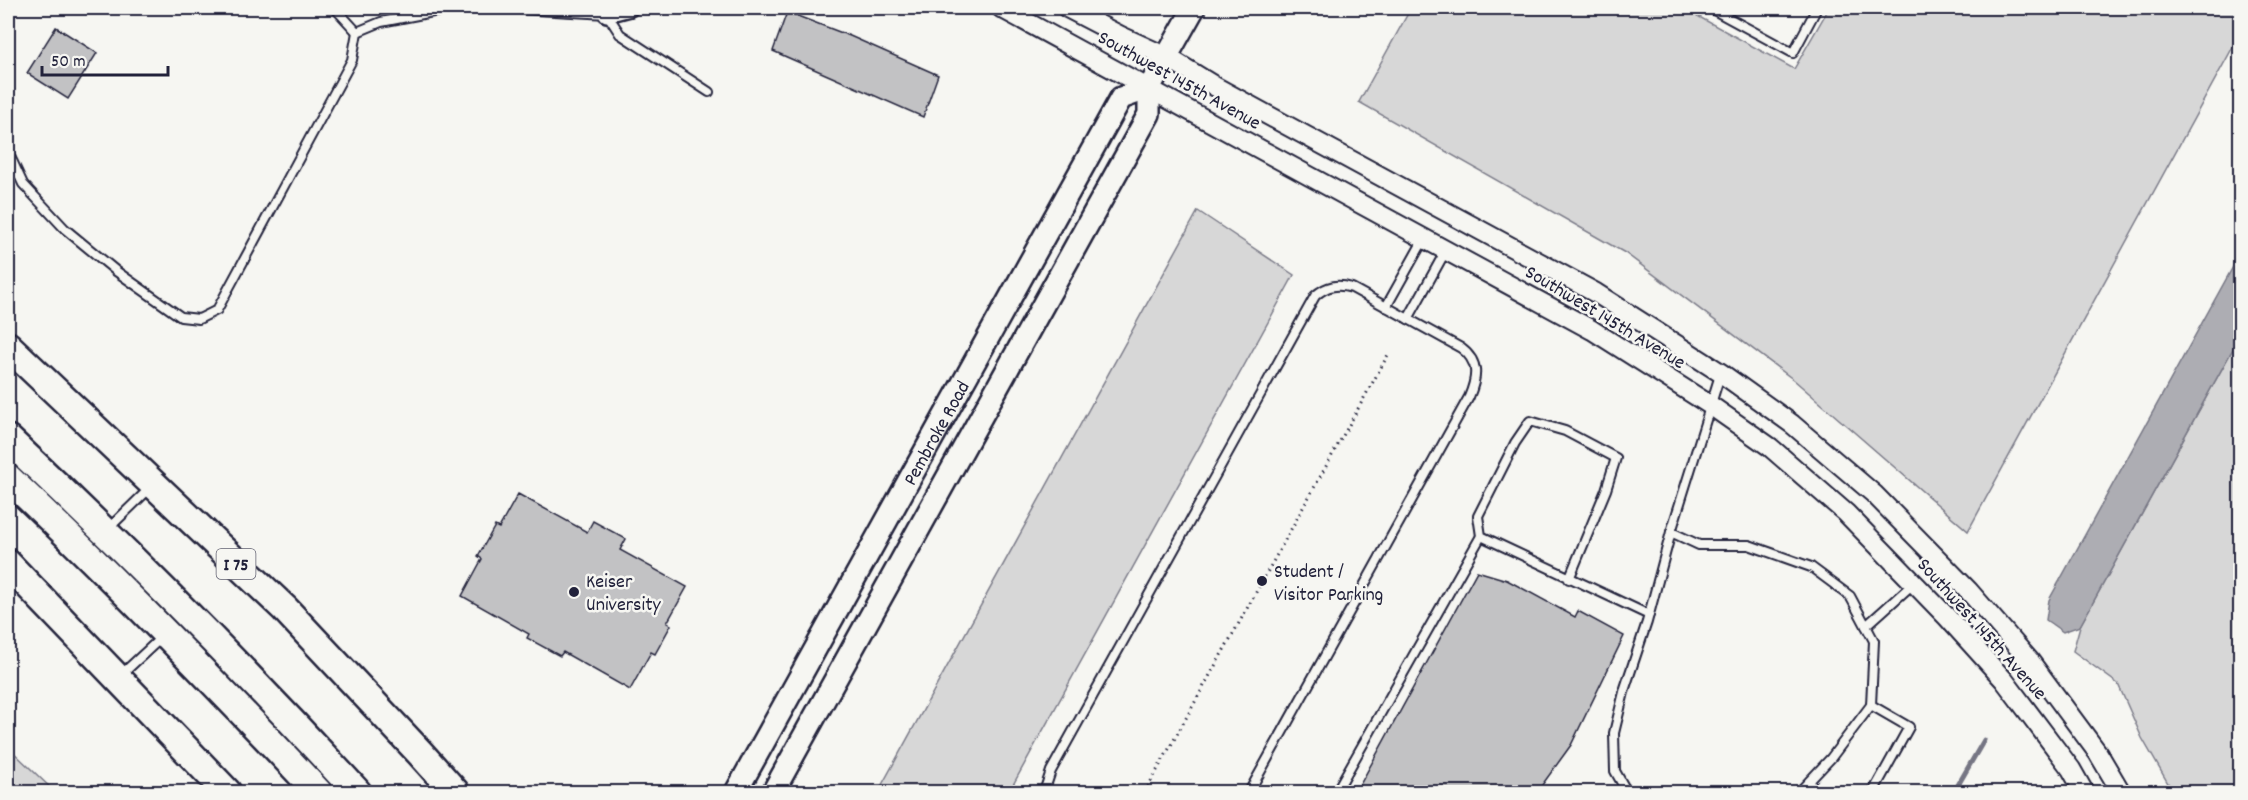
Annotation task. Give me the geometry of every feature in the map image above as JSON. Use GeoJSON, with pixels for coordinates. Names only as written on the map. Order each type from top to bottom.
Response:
{"type":"FeatureCollection","features":[{"type":"Feature","properties":{"kind":"highway","name":"I 75"},"geometry":{"type":"LineString","coordinates":[[8,346],[285,609],[455,792]]}},
{"type":"Feature","properties":{"kind":"highway"},"geometry":{"type":"LineString","coordinates":[[8,439],[106,531],[273,701],[357,792]]}},
{"type":"Feature","properties":{"kind":"highway"},"geometry":{"type":"LineString","coordinates":[[8,478],[85,551],[166,633],[318,792]]}},
{"type":"Feature","properties":{"kind":"highway"},"geometry":{"type":"LineString","coordinates":[[8,564],[59,620],[227,792]]}},
{"type":"Feature","properties":{"kind":"main road","name":"Pembroke Road"},"geometry":{"type":"LineString","coordinates":[[773,792],[1149,114],[1149,88],[1194,8]]}},
{"type":"Feature","properties":{"kind":"main road","name":"Pembroke Road"},"geometry":{"type":"LineString","coordinates":[[736,792],[1121,98],[1149,88]]}},
{"type":"Feature","properties":{"kind":"street"},"geometry":{"type":"LineString","coordinates":[[608,11],[630,8]]}},
{"type":"Feature","properties":{"kind":"street","name":"Southwest 145th Avenue"},"geometry":{"type":"LineString","coordinates":[[1001,8],[1592,330],[1710,405],[1770,447],[1846,513],[2004,680],[2071,769],[2084,792]]}},
{"type":"Feature","properties":{"kind":"street","name":"Southwest 145th Avenue"},"geometry":{"type":"LineString","coordinates":[[1067,8],[1167,57],[1216,87],[1596,293],[1721,373],[1792,424],[1874,494],[1968,590],[2030,661],[2098,753],[2121,792]]}},
{"type":"Feature","properties":{"kind":"lane"},"geometry":{"type":"LineString","coordinates":[[335,8],[357,32]]}},
{"type":"Feature","properties":{"kind":"lane"},"geometry":{"type":"LineString","coordinates":[[357,32],[381,21],[454,8]]}},
{"type":"Feature","properties":{"kind":"lane"},"geometry":{"type":"LineString","coordinates":[[500,8],[608,11],[620,34],[709,92]]}},
{"type":"Feature","properties":{"kind":"lane"},"geometry":{"type":"LineString","coordinates":[[1710,8],[1792,53],[1817,8]]}},
{"type":"Feature","properties":{"kind":"lane"},"geometry":{"type":"LineString","coordinates":[[8,152],[23,184],[65,229],[116,271],[181,317],[199,319],[217,310],[352,60],[357,32]]}},
{"type":"Feature","properties":{"kind":"lane"},"geometry":{"type":"LineString","coordinates":[[1386,307],[1425,238]]}},
{"type":"Feature","properties":{"kind":"lane"},"geometry":{"type":"LineString","coordinates":[[1408,319],[1446,250]]}},
{"type":"Feature","properties":{"kind":"lane"},"geometry":{"type":"LineString","coordinates":[[1044,792],[1051,771],[1316,296],[1327,288],[1342,285],[1352,288],[1467,353],[1476,367],[1474,384],[1249,792]]}},
{"type":"Feature","properties":{"kind":"lane"},"geometry":{"type":"LineString","coordinates":[[1627,792],[1615,771],[1614,733],[1671,532],[1721,373]]}},
{"type":"Feature","properties":{"kind":"lane"},"geometry":{"type":"LineString","coordinates":[[1336,792],[1481,536],[1478,516],[1515,443],[1530,421],[1565,431],[1616,458],[1606,490],[1569,579]]}},
{"type":"Feature","properties":{"kind":"lane"},"geometry":{"type":"LineString","coordinates":[[106,531],[154,484]]}},
{"type":"Feature","properties":{"kind":"lane"},"geometry":{"type":"LineString","coordinates":[[1671,532],[1699,545],[1749,545],[1811,567],[1850,596],[1874,641],[1871,705],[1831,758],[1798,792]]}},
{"type":"Feature","properties":{"kind":"lane"},"geometry":{"type":"LineString","coordinates":[[1481,536],[1649,615]]}},
{"type":"Feature","properties":{"kind":"lane"},"geometry":{"type":"LineString","coordinates":[[1866,626],[1914,583]]}},
{"type":"Feature","properties":{"kind":"lane"},"geometry":{"type":"LineString","coordinates":[[118,678],[166,633]]}},
{"type":"Feature","properties":{"kind":"lane"},"geometry":{"type":"LineString","coordinates":[[1871,705],[1909,727],[1873,792]]}},
{"type":"Feature","properties":{"kind":"lane"},"geometry":{"type":"LineString","coordinates":[[1810,781],[1814,792]]}},
{"type":"Feature","properties":{"kind":"path"},"geometry":{"type":"LineString","coordinates":[[1145,792],[1389,353]]}},
{"type":"Feature","properties":{"kind":"shaded area"},"geometry":{"type":"Polygon","coordinates":[[[1411,8],[1683,8],[1794,69],[1829,8],[2240,8],[2240,34],[1968,531],[1794,380],[1625,253],[1359,102],[1411,8]]]}},
{"type":"Feature","properties":{"kind":"shaded area"},"geometry":{"type":"Polygon","coordinates":[[[1198,211],[1294,275],[1009,792],[878,792],[1198,211]]]}},
{"type":"Feature","properties":{"kind":"shaded area"},"geometry":{"type":"Polygon","coordinates":[[[2240,254],[2240,336],[2080,626],[2063,632],[2046,620],[2049,600],[2240,254]]]}},
{"type":"Feature","properties":{"kind":"shaded area"},"geometry":{"type":"Polygon","coordinates":[[[2240,336],[2240,792],[2173,792],[2142,738],[2118,684],[2073,651],[2080,626],[2240,336]]]}},
{"type":"Feature","properties":{"kind":"shaded area"},"geometry":{"type":"Polygon","coordinates":[[[8,747],[55,792],[8,792],[8,747]]]}},
{"type":"Feature","properties":{"kind":"building"},"geometry":{"type":"Polygon","coordinates":[[[787,12],[850,36],[938,75],[923,117],[773,51],[787,12]]]}},
{"type":"Feature","properties":{"kind":"building"},"geometry":{"type":"Polygon","coordinates":[[[56,27],[97,53],[68,99],[27,73],[56,27]]]}},
{"type":"Feature","properties":{"kind":"building","name":"Keiser University"},"geometry":{"type":"Polygon","coordinates":[[[518,494],[587,532],[593,521],[626,539],[620,550],[687,587],[667,623],[671,625],[655,654],[651,652],[630,690],[563,652],[560,656],[527,638],[529,634],[462,596],[482,559],[478,556],[495,526],[499,528],[518,494]]]}},
{"type":"Feature","properties":{"kind":"building"},"geometry":{"type":"Polygon","coordinates":[[[1477,571],[1507,580],[1575,617],[1578,611],[1624,636],[1571,745],[1537,792],[1356,792],[1477,571]]]}},
{"type":"Feature","properties":{"kind":"waterway"},"geometry":{"type":"LineString","coordinates":[[1954,792],[1984,740]]}},
{"type":"Feature","properties":{"kind":"place","name":"Student / Visitor Parking"},"geometry":{"type":"Point","coordinates":[1262,581]}},
{"type":"Feature","properties":{"kind":"place","name":"Keiser University"},"geometry":{"type":"Point","coordinates":[574,592]}}]}
